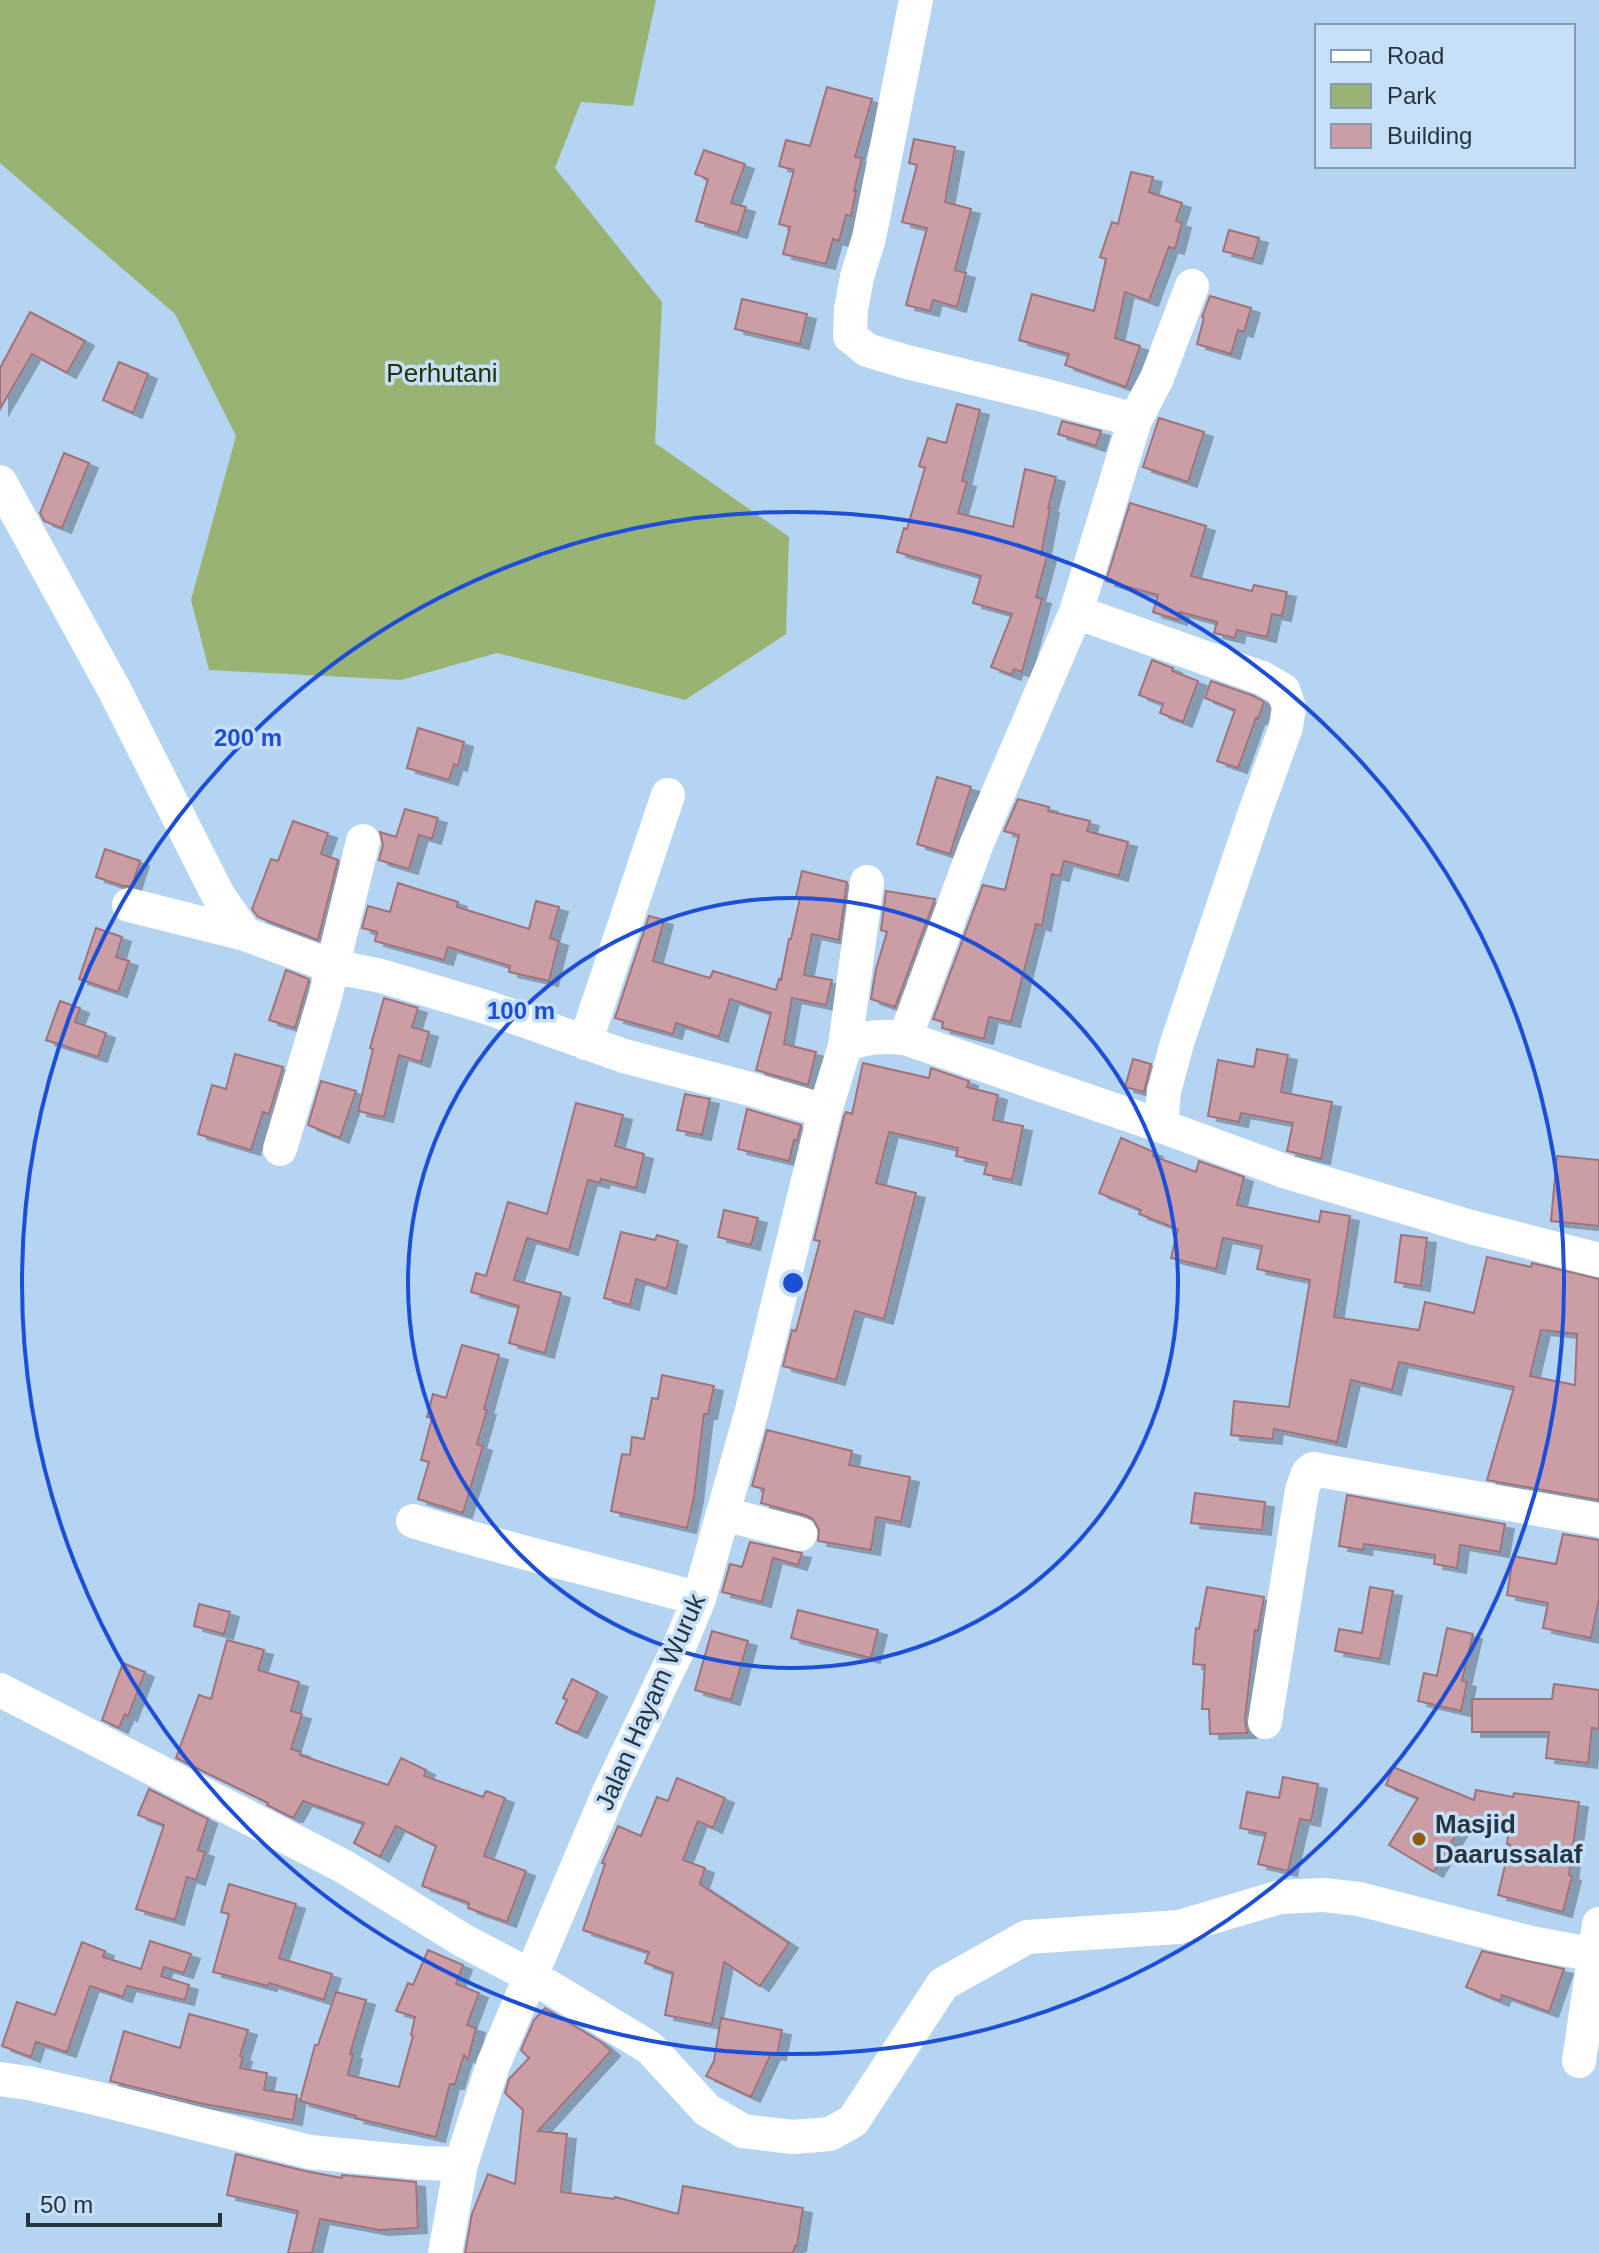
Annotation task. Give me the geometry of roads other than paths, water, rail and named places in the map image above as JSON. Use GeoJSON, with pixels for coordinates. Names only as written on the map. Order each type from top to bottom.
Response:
{"type":"FeatureCollection","features":[{"type":"Feature","properties":{"kind":"street"},"geometry":{"type":"LineString","coordinates":[[916,0],[869,238],[857,277],[850,336],[867,350],[907,362],[1135,420]]}},
{"type":"Feature","properties":{"kind":"street"},"geometry":{"type":"LineString","coordinates":[[905,1038],[977,843],[1076,612],[1135,420],[1157,378],[1192,286]]}},
{"type":"Feature","properties":{"kind":"street"},"geometry":{"type":"LineString","coordinates":[[0,482],[115,691],[218,895],[245,934]]}},
{"type":"Feature","properties":{"kind":"street"},"geometry":{"type":"LineString","coordinates":[[1076,612],[1262,678],[1283,690],[1289,707],[1286,727],[1177,1043],[1164,1091],[1161,1126]]}},
{"type":"Feature","properties":{"kind":"street"},"geometry":{"type":"LineString","coordinates":[[585,1043],[668,795]]}},
{"type":"Feature","properties":{"kind":"street"},"geometry":{"type":"LineString","coordinates":[[280,1149],[325,997],[363,841]]}},
{"type":"Feature","properties":{"kind":"street","name":"Jalan Hayam Wuruk"},"geometry":{"type":"LineString","coordinates":[[445,2253],[461,2164],[493,2065],[610,1790],[699,1599],[752,1410],[825,1111],[845,1046],[867,882]]}},
{"type":"Feature","properties":{"kind":"street"},"geometry":{"type":"LineString","coordinates":[[129,905],[245,934],[332,966],[381,976],[486,1007],[585,1043],[825,1111]]}},
{"type":"Feature","properties":{"kind":"street"},"geometry":{"type":"LineString","coordinates":[[845,1046],[854,1041],[882,1036],[905,1038],[1287,1172],[1471,1227],[1599,1260]]}},
{"type":"Feature","properties":{"kind":"street"},"geometry":{"type":"LineString","coordinates":[[1265,1722],[1302,1490],[1308,1473],[1313,1469],[1599,1520]]}},
{"type":"Feature","properties":{"kind":"street"},"geometry":{"type":"LineString","coordinates":[[724,1514],[800,1534]]}},
{"type":"Feature","properties":{"kind":"street"},"geometry":{"type":"LineString","coordinates":[[413,1521],[699,1599]]}},
{"type":"Feature","properties":{"kind":"street"},"geometry":{"type":"LineString","coordinates":[[0,1690],[343,1866],[464,1941],[531,1976],[650,2048],[707,2110],[743,2131],[793,2137],[830,2134],[853,2121],[943,1984],[1027,1937],[1179,1927],[1280,1897],[1324,1895],[1359,1899],[1531,1943],[1597,1939],[1579,2061]]}},
{"type":"Feature","properties":{"kind":"street"},"geometry":{"type":"LineString","coordinates":[[0,2079],[95,2098],[310,2152],[461,2164]]}},
{"type":"Feature","properties":{"kind":"place","name":"Masjid Daarussalaf"},"geometry":{"type":"Point","coordinates":[1419,1839]}},
{"type":"Feature","properties":{"kind":"park label","name":"Perhutani"},"geometry":{"type":"Point","coordinates":[442,373]}}]}
